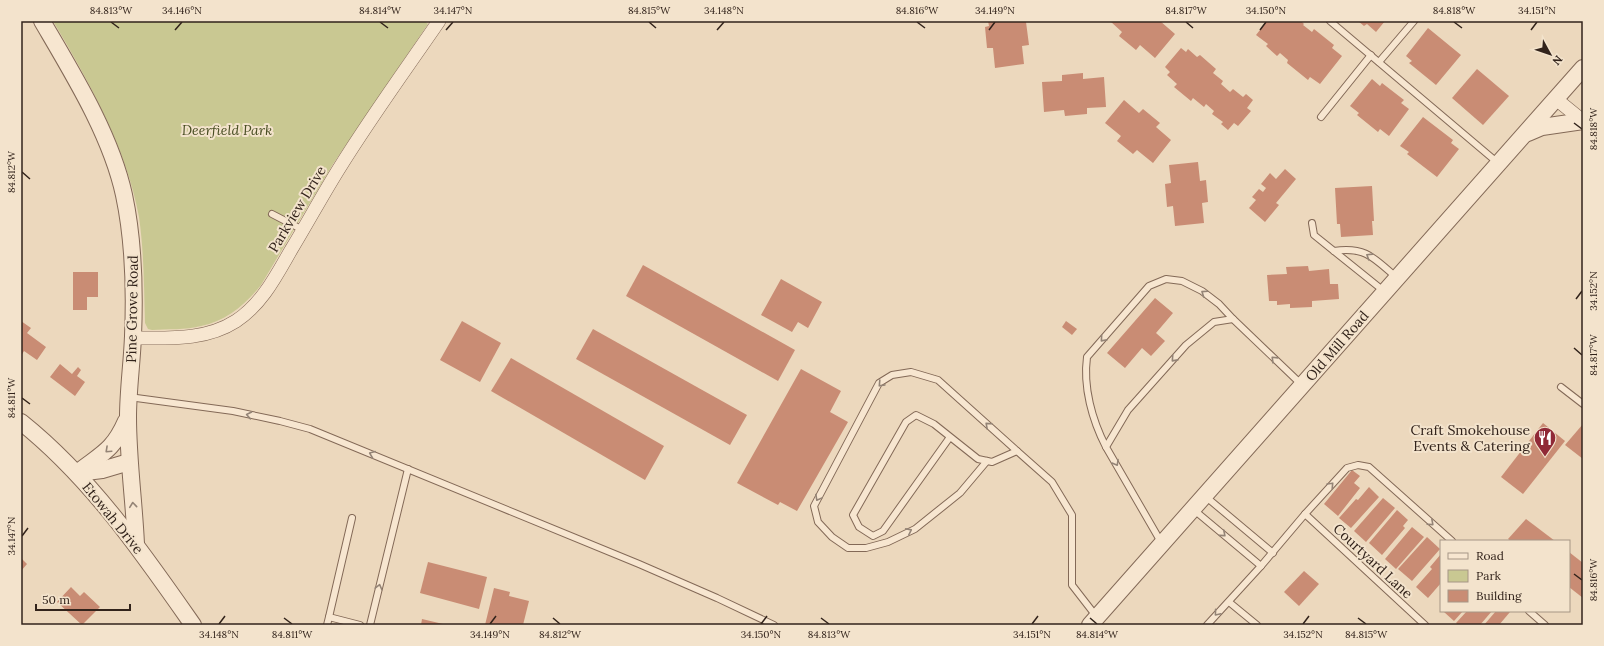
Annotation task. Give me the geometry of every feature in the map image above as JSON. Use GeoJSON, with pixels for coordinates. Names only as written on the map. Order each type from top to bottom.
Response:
{"type":"FeatureCollection","features":[{"type":"Feature","properties":{"kind":"street","name":"Pine Grove Road"},"geometry":{"type":"LineString","coordinates":[[42,21],[91,108],[111,154],[124,194],[134,265],[133,338],[128,397],[128,417],[129,462],[136,544]]}},
{"type":"Feature","properties":{"kind":"street","name":"Parkview Drive"},"geometry":{"type":"LineString","coordinates":[[133,338],[191,336],[213,332],[225,328],[247,312],[262,296],[341,166],[438,21]]}},
{"type":"Feature","properties":{"kind":"street","name":"Old Mill Road"},"geometry":{"type":"LineString","coordinates":[[1094,621],[1583,68]]}},
{"type":"Feature","properties":{"kind":"street"},"geometry":{"type":"LineString","coordinates":[[1556,99],[1583,121]]}},
{"type":"Feature","properties":{"kind":"street"},"geometry":{"type":"LineString","coordinates":[[1525,135],[1542,126],[1583,121]]}},
{"type":"Feature","properties":{"kind":"street"},"geometry":{"type":"LineString","coordinates":[[77,473],[107,452],[121,432],[128,417]]}},
{"type":"Feature","properties":{"kind":"street","name":"Etowah Drive"},"geometry":{"type":"LineString","coordinates":[[21,422],[46,443],[77,473],[136,544],[193,625]]}},
{"type":"Feature","properties":{"kind":"street"},"geometry":{"type":"LineString","coordinates":[[77,473],[102,470],[129,462]]}},
{"type":"Feature","properties":{"kind":"lane"},"geometry":{"type":"LineString","coordinates":[[1330,21],[1499,164]]}},
{"type":"Feature","properties":{"kind":"lane"},"geometry":{"type":"LineString","coordinates":[[1379,62],[1414,21]]}},
{"type":"Feature","properties":{"kind":"lane"},"geometry":{"type":"LineString","coordinates":[[1321,116],[1371,55]]}},
{"type":"Feature","properties":{"kind":"lane"},"geometry":{"type":"LineString","coordinates":[[272,214],[303,230]]}},
{"type":"Feature","properties":{"kind":"lane"},"geometry":{"type":"LineString","coordinates":[[1312,222],[1314,235],[1384,292]]}},
{"type":"Feature","properties":{"kind":"lane"},"geometry":{"type":"LineString","coordinates":[[1334,251],[1347,250],[1363,252],[1371,256],[1397,278]]}},
{"type":"Feature","properties":{"kind":"lane"},"geometry":{"type":"LineString","coordinates":[[1162,544],[1100,435],[1088,395],[1085,373],[1087,357],[1149,286],[1166,278],[1182,281],[1202,291],[1219,304],[1302,386]]}},
{"type":"Feature","properties":{"kind":"lane"},"geometry":{"type":"LineString","coordinates":[[1106,447],[1128,410],[1186,345],[1214,322],[1233,319]]}},
{"type":"Feature","properties":{"kind":"lane"},"geometry":{"type":"LineString","coordinates":[[987,461],[960,493],[915,529],[888,542],[866,548],[848,548],[832,537],[818,522],[814,506],[879,383],[892,375],[911,372],[938,380],[1052,482],[1072,515],[1072,585],[1094,621]]}},
{"type":"Feature","properties":{"kind":"lane"},"geometry":{"type":"LineString","coordinates":[[1561,387],[1583,404]]}},
{"type":"Feature","properties":{"kind":"lane"},"geometry":{"type":"LineString","coordinates":[[128,397],[233,411],[287,423],[324,434],[639,564],[774,625]]}},
{"type":"Feature","properties":{"kind":"lane"},"geometry":{"type":"LineString","coordinates":[[950,437],[883,531],[873,536],[859,527],[853,515],[906,422],[916,415],[934,424],[978,459],[992,462],[1017,451]]}},
{"type":"Feature","properties":{"kind":"lane"},"geometry":{"type":"LineString","coordinates":[[1207,625],[1273,553],[1305,514],[1347,468],[1358,465],[1369,467],[1451,540]]}},
{"type":"Feature","properties":{"kind":"lane"},"geometry":{"type":"LineString","coordinates":[[370,625],[408,469]]}},
{"type":"Feature","properties":{"kind":"lane"},"geometry":{"type":"LineString","coordinates":[[1204,496],[1273,553]]}},
{"type":"Feature","properties":{"kind":"lane"},"geometry":{"type":"LineString","coordinates":[[1193,509],[1261,566]]}},
{"type":"Feature","properties":{"kind":"lane","name":"Courtyard Lane"},"geometry":{"type":"LineString","coordinates":[[1305,514],[1425,625]]}},
{"type":"Feature","properties":{"kind":"lane"},"geometry":{"type":"LineString","coordinates":[[326,625],[352,518]]}},
{"type":"Feature","properties":{"kind":"lane"},"geometry":{"type":"LineString","coordinates":[[1229,602],[1257,625]]}},
{"type":"Feature","properties":{"kind":"lane"},"geometry":{"type":"LineString","coordinates":[[1530,612],[1545,625]]}},
{"type":"Feature","properties":{"kind":"lane"},"geometry":{"type":"LineString","coordinates":[[329,617],[360,625]]}},
{"type":"Feature","properties":{"kind":"green space","name":"Deerfield Park"},"geometry":{"type":"Polygon","coordinates":[[[53,21],[424,21],[428,24],[333,164],[261,285],[255,292],[242,305],[227,316],[210,324],[189,328],[152,330],[148,329],[145,323],[144,270],[141,230],[133,191],[125,166],[105,116],[80,67],[53,21]]]}},
{"type":"Feature","properties":{"kind":"building"},"geometry":{"type":"Polygon","coordinates":[[[988,21],[1026,22],[1029,45],[1022,46],[1024,64],[995,68],[993,48],[987,48],[985,27],[989,26],[988,21]]]}},
{"type":"Feature","properties":{"kind":"building"},"geometry":{"type":"Polygon","coordinates":[[[1110,21],[1160,21],[1175,34],[1155,58],[1140,45],[1136,50],[1119,36],[1122,32],[1110,21]]]}},
{"type":"Feature","properties":{"kind":"building"},"geometry":{"type":"Polygon","coordinates":[[[1267,21],[1301,21],[1304,24],[1303,25],[1312,32],[1314,29],[1334,45],[1332,48],[1342,56],[1320,84],[1310,77],[1308,80],[1287,63],[1288,60],[1280,53],[1277,56],[1266,46],[1268,44],[1256,35],[1267,21]]]}},
{"type":"Feature","properties":{"kind":"building"},"geometry":{"type":"Polygon","coordinates":[[[1358,21],[1385,21],[1376,32],[1367,24],[1364,26],[1358,21]]]}},
{"type":"Feature","properties":{"kind":"building"},"geometry":{"type":"Polygon","coordinates":[[[1428,28],[1461,55],[1436,85],[1409,63],[1412,61],[1406,56],[1428,28]]]}},
{"type":"Feature","properties":{"kind":"building"},"geometry":{"type":"Polygon","coordinates":[[[1181,48],[1186,52],[1188,49],[1197,57],[1200,55],[1216,69],[1213,73],[1223,81],[1221,84],[1230,92],[1233,89],[1243,97],[1246,94],[1253,100],[1247,108],[1251,111],[1238,126],[1234,123],[1228,130],[1221,124],[1223,122],[1212,114],[1214,111],[1206,104],[1204,107],[1193,98],[1191,101],[1174,87],[1177,84],[1167,75],[1170,72],[1165,67],[1181,48]]]}},
{"type":"Feature","properties":{"kind":"building"},"geometry":{"type":"Polygon","coordinates":[[[1477,69],[1509,96],[1483,125],[1452,98],[1477,69]]]}},
{"type":"Feature","properties":{"kind":"building"},"geometry":{"type":"Polygon","coordinates":[[[1083,73],[1083,79],[1104,77],[1106,107],[1087,108],[1087,114],[1065,116],[1064,110],[1044,112],[1042,82],[1062,81],[1062,75],[1083,73]]]}},
{"type":"Feature","properties":{"kind":"building"},"geometry":{"type":"Polygon","coordinates":[[[1372,79],[1380,86],[1382,83],[1404,100],[1401,103],[1409,109],[1389,136],[1380,129],[1378,132],[1357,115],[1359,113],[1350,106],[1372,79]]]}},
{"type":"Feature","properties":{"kind":"building"},"geometry":{"type":"Polygon","coordinates":[[[1124,100],[1139,113],[1143,109],[1160,123],[1156,127],[1171,140],[1153,163],[1137,150],[1133,154],[1117,141],[1121,136],[1105,123],[1124,100]]]}},
{"type":"Feature","properties":{"kind":"building"},"geometry":{"type":"Polygon","coordinates":[[[1423,117],[1453,140],[1451,143],[1459,149],[1437,177],[1407,154],[1409,152],[1400,146],[1423,117]]]}},
{"type":"Feature","properties":{"kind":"building"},"geometry":{"type":"Polygon","coordinates":[[[1198,162],[1200,181],[1206,180],[1208,202],[1202,203],[1204,223],[1175,226],[1173,206],[1167,207],[1165,184],[1171,183],[1169,165],[1198,162]]]}},
{"type":"Feature","properties":{"kind":"building"},"geometry":{"type":"Polygon","coordinates":[[[1285,169],[1296,179],[1276,203],[1279,205],[1265,222],[1249,208],[1256,200],[1252,197],[1259,189],[1263,192],[1266,188],[1261,184],[1270,173],[1276,179],[1285,169]]]}},
{"type":"Feature","properties":{"kind":"building"},"geometry":{"type":"Polygon","coordinates":[[[1372,186],[1374,221],[1372,221],[1373,235],[1341,237],[1340,224],[1337,224],[1335,188],[1372,186]]]}},
{"type":"Feature","properties":{"kind":"building"},"geometry":{"type":"Polygon","coordinates":[[[643,265],[795,350],[778,381],[626,296],[643,265]]]}},
{"type":"Feature","properties":{"kind":"building"},"geometry":{"type":"Polygon","coordinates":[[[1308,266],[1309,271],[1329,269],[1330,284],[1338,284],[1339,299],[1312,301],[1312,307],[1290,308],[1290,304],[1277,305],[1277,301],[1269,301],[1267,275],[1287,274],[1286,267],[1308,266]]]}},
{"type":"Feature","properties":{"kind":"building"},"geometry":{"type":"Polygon","coordinates":[[[73,272],[98,272],[98,297],[87,297],[87,310],[73,310],[73,272]]]}},
{"type":"Feature","properties":{"kind":"building"},"geometry":{"type":"Polygon","coordinates":[[[781,279],[822,302],[808,328],[798,322],[792,332],[761,315],[781,279]]]}},
{"type":"Feature","properties":{"kind":"building"},"geometry":{"type":"Polygon","coordinates":[[[1155,298],[1173,313],[1156,333],[1165,341],[1151,356],[1142,348],[1125,368],[1107,353],[1155,298]]]}},
{"type":"Feature","properties":{"kind":"building"},"geometry":{"type":"Polygon","coordinates":[[[21,321],[31,328],[27,333],[46,347],[37,360],[24,351],[21,356],[21,321]]]}},
{"type":"Feature","properties":{"kind":"building"},"geometry":{"type":"Polygon","coordinates":[[[462,321],[501,343],[480,382],[440,360],[462,321]]]}},
{"type":"Feature","properties":{"kind":"building"},"geometry":{"type":"Polygon","coordinates":[[[1066,321],[1077,329],[1072,335],[1062,327],[1066,321]]]}},
{"type":"Feature","properties":{"kind":"building"},"geometry":{"type":"Polygon","coordinates":[[[593,329],[747,415],[730,445],[576,359],[593,329]]]}},
{"type":"Feature","properties":{"kind":"building"},"geometry":{"type":"Polygon","coordinates":[[[511,358],[664,446],[645,480],[491,391],[511,358]]]}},
{"type":"Feature","properties":{"kind":"building"},"geometry":{"type":"Polygon","coordinates":[[[60,364],[72,374],[78,367],[81,370],[77,376],[85,382],[75,396],[50,377],[60,364]]]}},
{"type":"Feature","properties":{"kind":"building"},"geometry":{"type":"Polygon","coordinates":[[[801,369],[841,391],[830,412],[848,422],[797,511],[780,502],[778,505],[737,483],[801,369]]]}},
{"type":"Feature","properties":{"kind":"building"},"geometry":{"type":"Polygon","coordinates":[[[1543,423],[1565,441],[1523,494],[1501,477],[1543,423]]]}},
{"type":"Feature","properties":{"kind":"building"},"geometry":{"type":"Polygon","coordinates":[[[1583,424],[1583,459],[1565,445],[1583,424]]]}},
{"type":"Feature","properties":{"kind":"building"},"geometry":{"type":"Polygon","coordinates":[[[1352,470],[1360,476],[1354,483],[1360,488],[1338,516],[1324,504],[1352,470]]]}},
{"type":"Feature","properties":{"kind":"building"},"geometry":{"type":"Polygon","coordinates":[[[1369,487],[1379,497],[1351,528],[1339,518],[1369,487]]]}},
{"type":"Feature","properties":{"kind":"building"},"geometry":{"type":"Polygon","coordinates":[[[1383,498],[1395,508],[1366,542],[1354,531],[1383,498]]]}},
{"type":"Feature","properties":{"kind":"building"},"geometry":{"type":"Polygon","coordinates":[[[1397,510],[1408,520],[1403,526],[1405,528],[1382,555],[1369,543],[1397,510]]]}},
{"type":"Feature","properties":{"kind":"building"},"geometry":{"type":"Polygon","coordinates":[[[1526,519],[1554,540],[1510,540],[1508,539],[1526,519]]]}},
{"type":"Feature","properties":{"kind":"building"},"geometry":{"type":"Polygon","coordinates":[[[1412,527],[1424,537],[1396,569],[1385,559],[1412,527]]]}},
{"type":"Feature","properties":{"kind":"building"},"geometry":{"type":"Polygon","coordinates":[[[1427,537],[1440,549],[1412,581],[1398,569],[1427,537]]]}},
{"type":"Feature","properties":{"kind":"building"},"geometry":{"type":"Polygon","coordinates":[[[1570,553],[1583,563],[1583,598],[1570,588],[1570,553]]]}},
{"type":"Feature","properties":{"kind":"building"},"geometry":{"type":"Polygon","coordinates":[[[1440,555],[1440,584],[1428,598],[1416,587],[1432,569],[1430,567],[1440,555]]]}},
{"type":"Feature","properties":{"kind":"building"},"geometry":{"type":"Polygon","coordinates":[[[21,558],[27,564],[21,571],[21,558]]]}},
{"type":"Feature","properties":{"kind":"building"},"geometry":{"type":"Polygon","coordinates":[[[428,562],[487,577],[479,609],[420,593],[428,562]]]}},
{"type":"Feature","properties":{"kind":"building"},"geometry":{"type":"Polygon","coordinates":[[[1304,571],[1319,584],[1299,606],[1284,592],[1304,571]]]}},
{"type":"Feature","properties":{"kind":"building"},"geometry":{"type":"Polygon","coordinates":[[[71,587],[80,596],[84,592],[100,607],[82,625],[57,602],[71,587]]]}},
{"type":"Feature","properties":{"kind":"building"},"geometry":{"type":"Polygon","coordinates":[[[494,588],[510,592],[509,596],[529,601],[523,625],[485,625],[494,588]]]}},
{"type":"Feature","properties":{"kind":"building"},"geometry":{"type":"Polygon","coordinates":[[[1444,612],[1462,612],[1454,621],[1444,612]]]}},
{"type":"Feature","properties":{"kind":"building"},"geometry":{"type":"Polygon","coordinates":[[[1466,612],[1491,612],[1480,625],[1458,625],[1456,623],[1466,612]]]}},
{"type":"Feature","properties":{"kind":"building"},"geometry":{"type":"Polygon","coordinates":[[[1495,612],[1510,612],[1499,625],[1484,625],[1495,612]]]}},
{"type":"Feature","properties":{"kind":"building"},"geometry":{"type":"Polygon","coordinates":[[[422,619],[443,624],[443,625],[421,625],[422,619]]]}},
{"type":"Feature","properties":{"kind":"place","name":"Craft Smokehouse Events & Catering"},"geometry":{"type":"Point","coordinates":[1545,458]}}]}
